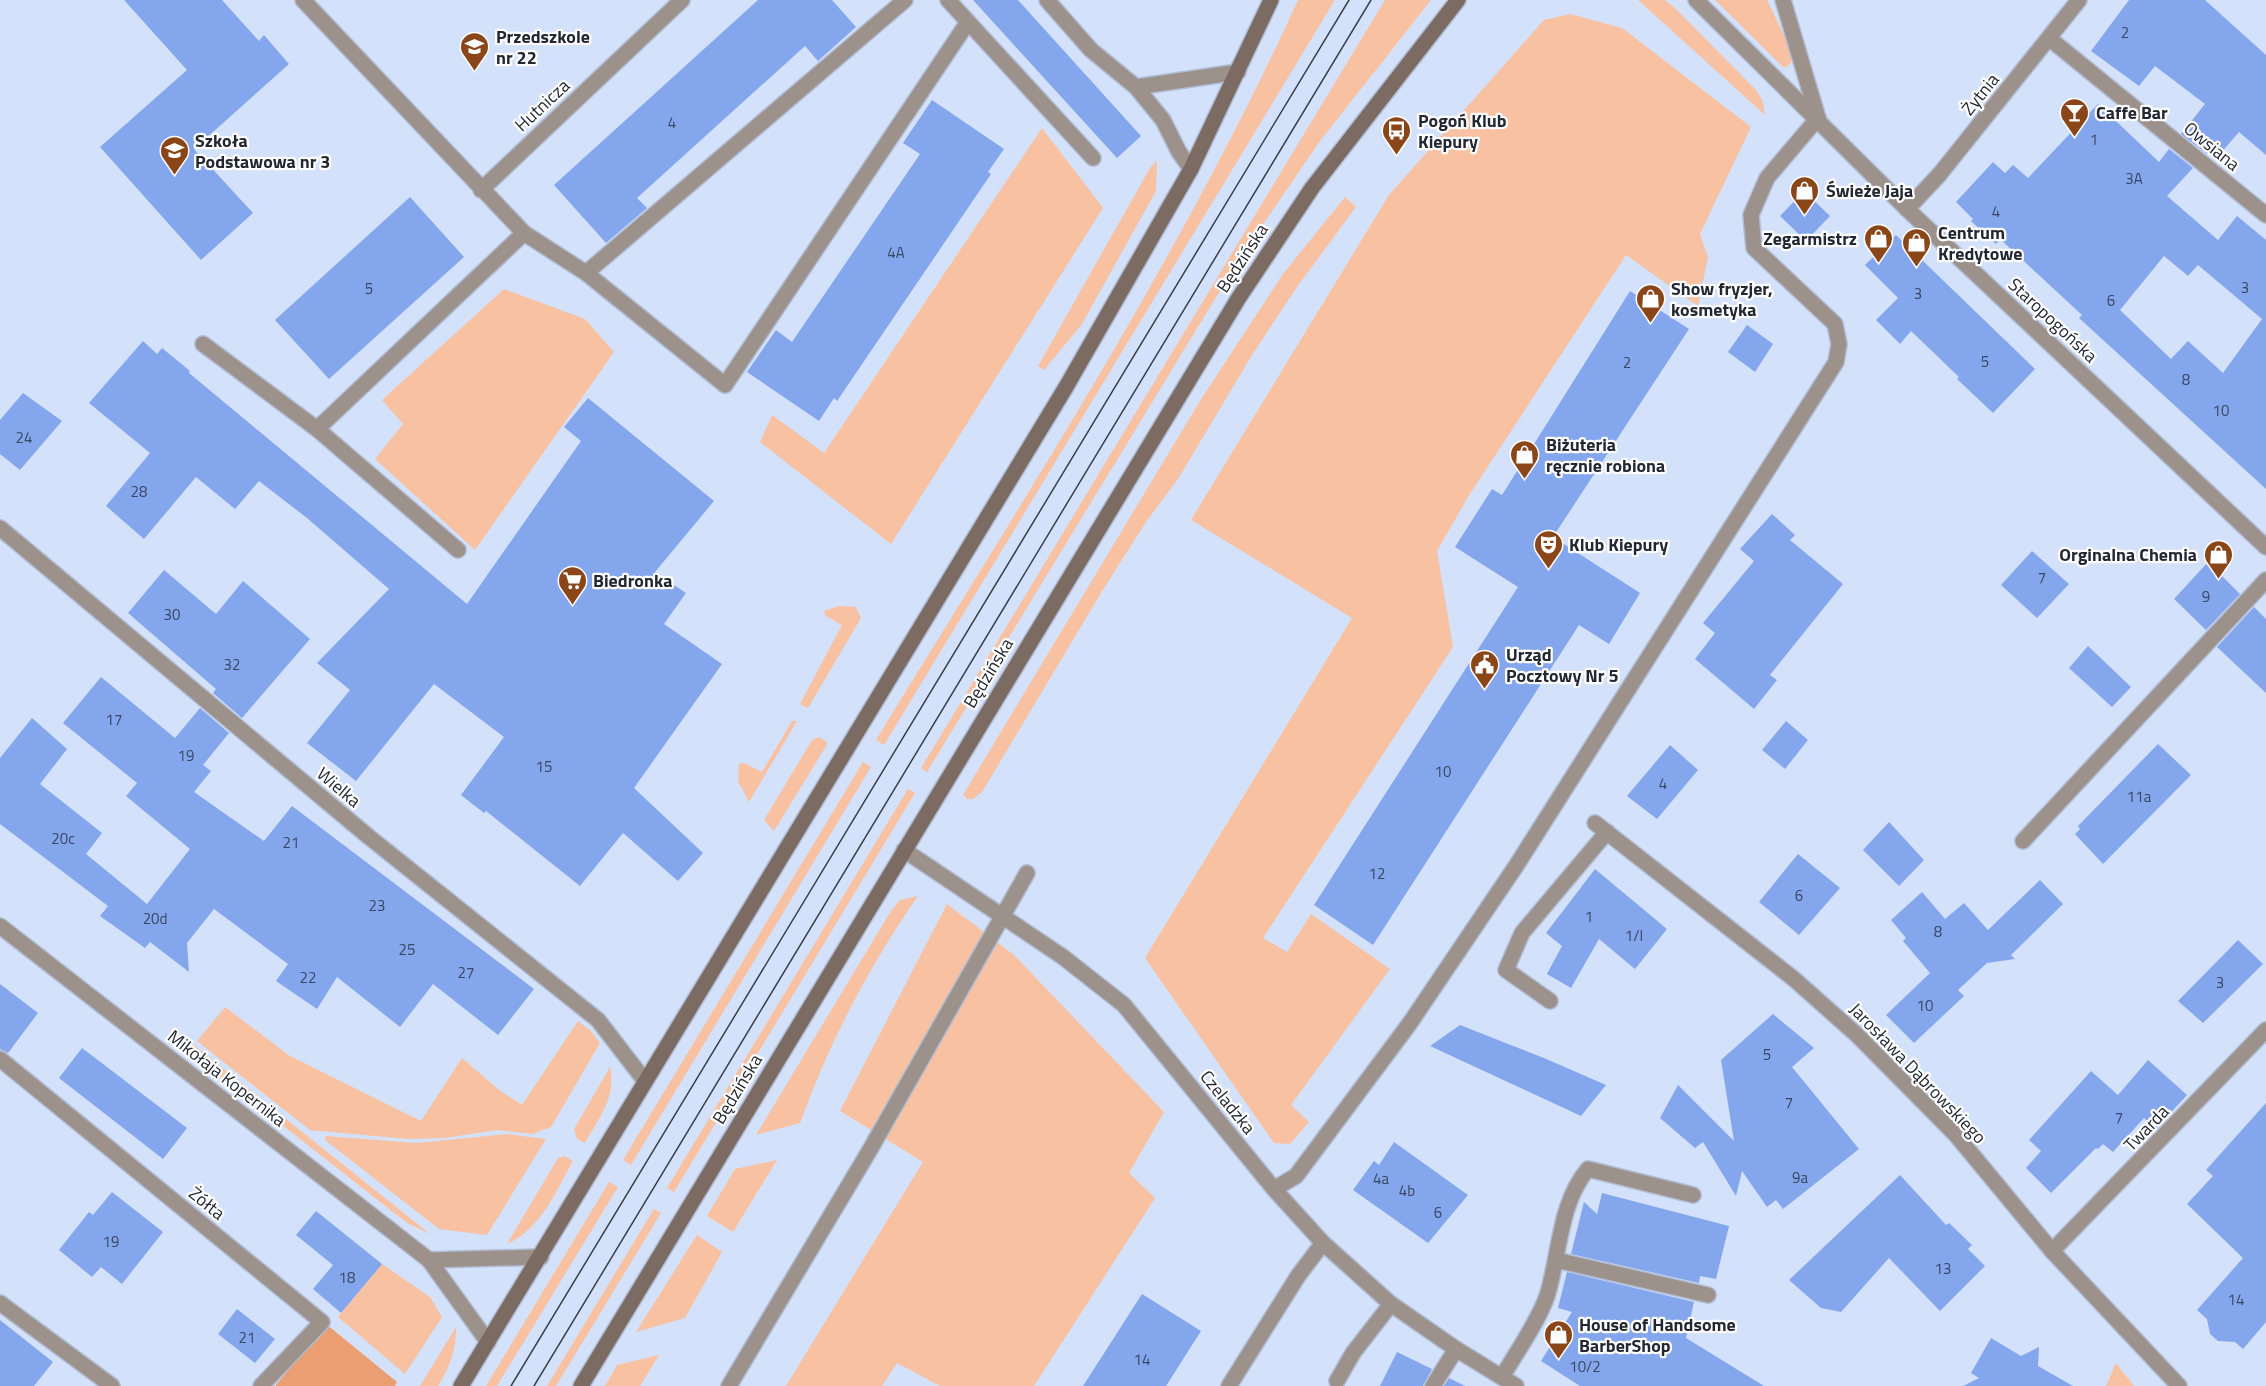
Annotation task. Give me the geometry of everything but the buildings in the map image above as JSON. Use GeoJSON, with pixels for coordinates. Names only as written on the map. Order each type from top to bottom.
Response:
{"type":"FeatureCollection","features":[{"type":"Feature","properties":{"kind":"street"},"geometry":{"type":"LineString","coordinates":[[303,0],[524,233],[586,273],[725,385],[968,22]]}},
{"type":"Feature","properties":{"kind":"street","name":"Hutnicza"},"geometry":{"type":"LineString","coordinates":[[481,190],[682,0]]}},
{"type":"Feature","properties":{"kind":"street"},"geometry":{"type":"LineString","coordinates":[[586,273],[905,0]]}},
{"type":"Feature","properties":{"kind":"street"},"geometry":{"type":"LineString","coordinates":[[948,0],[1093,158]]}},
{"type":"Feature","properties":{"kind":"street"},"geometry":{"type":"LineString","coordinates":[[1047,0],[1091,50],[1136,87],[1163,120],[1179,152],[1191,169]]}},
{"type":"Feature","properties":{"kind":"street"},"geometry":{"type":"LineString","coordinates":[[461,1386],[1060,398],[1191,169],[1271,0]]}},
{"type":"Feature","properties":{"kind":"street","name":"Będzińska"},"geometry":{"type":"LineString","coordinates":[[580,1386],[1244,290],[1312,188],[1458,0]]}},
{"type":"Feature","properties":{"kind":"street","name":"Staropogońska"},"geometry":{"type":"LineString","coordinates":[[1696,0],[1818,118],[1906,209],[2266,547]]}},
{"type":"Feature","properties":{"kind":"street","name":"Staropogońska"},"geometry":{"type":"LineString","coordinates":[[1783,0],[1818,118]]}},
{"type":"Feature","properties":{"kind":"street","name":"Żytnia"},"geometry":{"type":"LineString","coordinates":[[1906,209],[1939,175],[2079,0]]}},
{"type":"Feature","properties":{"kind":"street","name":"Owsiana"},"geometry":{"type":"LineString","coordinates":[[2050,39],[2266,215]]}},
{"type":"Feature","properties":{"kind":"street"},"geometry":{"type":"LineString","coordinates":[[1136,87],[1238,72]]}},
{"type":"Feature","properties":{"kind":"street"},"geometry":{"type":"LineString","coordinates":[[1274,1189],[1296,1176],[1410,1023],[1516,866],[1836,362],[1839,344],[1835,324],[1754,248],[1751,215],[1767,177],[1818,118]]}},
{"type":"Feature","properties":{"kind":"street"},"geometry":{"type":"LineString","coordinates":[[317,429],[524,233]]}},
{"type":"Feature","properties":{"kind":"street"},"geometry":{"type":"LineString","coordinates":[[203,344],[317,429],[458,550]]}},
{"type":"Feature","properties":{"kind":"street","name":"Wielka"},"geometry":{"type":"LineString","coordinates":[[0,528],[369,837],[598,1020],[645,1082]]}},
{"type":"Feature","properties":{"kind":"street"},"geometry":{"type":"LineString","coordinates":[[2023,840],[2266,580]]}},
{"type":"Feature","properties":{"kind":"street","name":"Jarosława Dąbrowskiego"},"geometry":{"type":"LineString","coordinates":[[1550,1001],[1506,970],[1522,933],[1601,827],[1794,979],[1857,1035],[1956,1135],[2052,1251],[2179,1386]]}},
{"type":"Feature","properties":{"kind":"street","name":"Czeladzka"},"geometry":{"type":"LineString","coordinates":[[904,850],[1063,957],[1124,1005],[1274,1189],[1323,1243],[1391,1304],[1456,1349],[1516,1386]]}},
{"type":"Feature","properties":{"kind":"street"},"geometry":{"type":"LineString","coordinates":[[729,1386],[871,1148],[968,973],[1004,917],[1027,873]]}},
{"type":"Feature","properties":{"kind":"street","name":"Mikołaja Kopernika"},"geometry":{"type":"LineString","coordinates":[[0,926],[429,1260],[488,1342]]}},
{"type":"Feature","properties":{"kind":"street","name":"Twarda"},"geometry":{"type":"LineString","coordinates":[[2052,1251],[2266,1030]]}},
{"type":"Feature","properties":{"kind":"street","name":"Żółta"},"geometry":{"type":"LineString","coordinates":[[0,1059],[322,1322],[261,1386]]}},
{"type":"Feature","properties":{"kind":"street"},"geometry":{"type":"LineString","coordinates":[[1502,1377],[1546,1299],[1567,1208],[1578,1181],[1588,1170],[1693,1195]]}},
{"type":"Feature","properties":{"kind":"street"},"geometry":{"type":"LineString","coordinates":[[1229,1386],[1298,1276],[1323,1243]]}},
{"type":"Feature","properties":{"kind":"street"},"geometry":{"type":"LineString","coordinates":[[429,1260],[541,1257]]}},
{"type":"Feature","properties":{"kind":"street"},"geometry":{"type":"LineString","coordinates":[[1556,1260],[1708,1296]]}},
{"type":"Feature","properties":{"kind":"street"},"geometry":{"type":"LineString","coordinates":[[0,1303],[112,1386]]}},
{"type":"Feature","properties":{"kind":"street"},"geometry":{"type":"LineString","coordinates":[[1337,1381],[1353,1353],[1391,1304]]}},
{"type":"Feature","properties":{"kind":"street"},"geometry":{"type":"LineString","coordinates":[[1433,1386],[1456,1349]]}},
{"type":"Feature","properties":{"kind":"shaded area"},"geometry":{"type":"Polygon","coordinates":[[[1298,0],[1335,0],[884,745],[876,740],[1043,468],[1152,284],[1252,96],[1298,0]]]}},
{"type":"Feature","properties":{"kind":"shaded area"},"geometry":{"type":"Polygon","coordinates":[[[1385,0],[1431,0],[1320,141],[1240,258],[927,772],[921,768],[1385,0]]]}},
{"type":"Feature","properties":{"kind":"shaded area"},"geometry":{"type":"Polygon","coordinates":[[[1638,0],[1665,0],[1675,8],[1754,88],[1762,99],[1765,115],[1638,0]]]}},
{"type":"Feature","properties":{"kind":"shaded area"},"geometry":{"type":"Polygon","coordinates":[[[1715,0],[1767,0],[1795,58],[1787,67],[1783,67],[1715,0]]]}},
{"type":"Feature","properties":{"kind":"shaded area"},"geometry":{"type":"Polygon","coordinates":[[[1570,14],[1622,28],[1751,127],[1700,234],[1708,257],[1698,306],[1626,255],[1468,497],[1437,551],[1453,647],[1263,938],[1287,952],[1311,914],[1390,969],[1291,1105],[1309,1122],[1290,1144],[1274,1143],[1145,958],[1352,618],[1191,520],[1389,195],[1544,20],[1570,14]]]}},
{"type":"Feature","properties":{"kind":"shaded area"},"geometry":{"type":"Polygon","coordinates":[[[1042,128],[1103,208],[891,544],[760,442],[772,415],[824,453],[1042,128]]]}},
{"type":"Feature","properties":{"kind":"shaded area"},"geometry":{"type":"Polygon","coordinates":[[[1157,161],[1156,191],[1082,324],[1044,370],[1038,366],[1150,168],[1157,161]]]}},
{"type":"Feature","properties":{"kind":"shaded area"},"geometry":{"type":"Polygon","coordinates":[[[1345,197],[1356,207],[1297,287],[1252,355],[1178,479],[1146,522],[1104,588],[982,792],[973,799],[967,799],[963,795],[1200,401],[1283,274],[1345,197]]]}},
{"type":"Feature","properties":{"kind":"shaded area"},"geometry":{"type":"Polygon","coordinates":[[[504,289],[585,319],[614,352],[475,550],[375,459],[403,424],[382,400],[504,289]]]}},
{"type":"Feature","properties":{"kind":"shaded area"},"geometry":{"type":"Polygon","coordinates":[[[839,606],[856,607],[861,618],[808,708],[800,704],[842,625],[826,616],[824,611],[839,606]]]}},
{"type":"Feature","properties":{"kind":"shaded area"},"geometry":{"type":"Polygon","coordinates":[[[792,721],[797,721],[749,802],[738,781],[739,764],[744,763],[762,772],[792,721]]]}},
{"type":"Feature","properties":{"kind":"shaded area"},"geometry":{"type":"Polygon","coordinates":[[[819,737],[828,743],[774,831],[764,820],[812,740],[819,737]]]}},
{"type":"Feature","properties":{"kind":"shaded area"},"geometry":{"type":"Polygon","coordinates":[[[863,762],[871,767],[631,1165],[623,1160],[863,762]]]}},
{"type":"Feature","properties":{"kind":"shaded area"},"geometry":{"type":"Polygon","coordinates":[[[908,789],[915,793],[674,1192],[667,1188],[908,789]]]}},
{"type":"Feature","properties":{"kind":"shaded area"},"geometry":{"type":"Polygon","coordinates":[[[918,896],[867,977],[837,1034],[800,1123],[756,1135],[891,911],[900,900],[918,896]]]}},
{"type":"Feature","properties":{"kind":"shaded area"},"geometry":{"type":"Polygon","coordinates":[[[947,904],[1014,955],[1164,1112],[1129,1173],[1155,1198],[1034,1386],[940,1386],[897,1363],[882,1386],[786,1386],[923,1162],[840,1111],[947,904]]]}},
{"type":"Feature","properties":{"kind":"shaded area"},"geometry":{"type":"Polygon","coordinates":[[[225,1007],[290,1056],[421,1121],[462,1058],[499,1090],[522,1105],[578,1021],[591,1031],[600,1043],[551,1127],[532,1134],[498,1130],[445,1138],[407,1139],[310,1130],[197,1041],[225,1007]]]}},
{"type":"Feature","properties":{"kind":"shaded area"},"geometry":{"type":"Polygon","coordinates":[[[190,1042],[430,1234],[407,1223],[185,1049],[190,1042]]]}},
{"type":"Feature","properties":{"kind":"shaded area"},"geometry":{"type":"Polygon","coordinates":[[[610,1067],[612,1078],[609,1097],[585,1143],[577,1139],[574,1129],[610,1067]]]}},
{"type":"Feature","properties":{"kind":"shaded area"},"geometry":{"type":"Polygon","coordinates":[[[507,1134],[546,1139],[487,1235],[439,1229],[325,1140],[326,1136],[417,1143],[507,1134]]]}},
{"type":"Feature","properties":{"kind":"shaded area"},"geometry":{"type":"Polygon","coordinates":[[[564,1156],[573,1161],[554,1196],[529,1229],[507,1244],[558,1158],[564,1156]]]}},
{"type":"Feature","properties":{"kind":"shaded area"},"geometry":{"type":"Polygon","coordinates":[[[777,1160],[733,1232],[707,1216],[735,1169],[777,1160]]]}},
{"type":"Feature","properties":{"kind":"shaded area"},"geometry":{"type":"Polygon","coordinates":[[[609,1182],[618,1187],[497,1386],[486,1386],[609,1182]]]}},
{"type":"Feature","properties":{"kind":"shaded area"},"geometry":{"type":"Polygon","coordinates":[[[654,1209],[661,1213],[556,1386],[547,1386],[654,1209]]]}},
{"type":"Feature","properties":{"kind":"shaded area"},"geometry":{"type":"Polygon","coordinates":[[[697,1235],[722,1252],[685,1318],[636,1332],[697,1235]]]}},
{"type":"Feature","properties":{"kind":"shaded area"},"geometry":{"type":"Polygon","coordinates":[[[382,1264],[430,1297],[442,1317],[405,1374],[338,1317],[382,1264]]]}},
{"type":"Feature","properties":{"kind":"shaded area"},"geometry":{"type":"Polygon","coordinates":[[[326,1324],[397,1382],[395,1386],[275,1386],[326,1324]]]}},
{"type":"Feature","properties":{"kind":"shaded area"},"geometry":{"type":"Polygon","coordinates":[[[456,1327],[452,1358],[438,1386],[420,1386],[456,1327]]]}},
{"type":"Feature","properties":{"kind":"shaded area"},"geometry":{"type":"Polygon","coordinates":[[[659,1355],[640,1386],[605,1386],[617,1365],[659,1355]]]}},
{"type":"Feature","properties":{"kind":"shaded area"},"geometry":{"type":"Polygon","coordinates":[[[2116,1363],[2134,1386],[2106,1386],[2116,1363]]]}},
{"type":"Feature","properties":{"kind":"tram line"},"geometry":{"type":"LineString","coordinates":[[511,1386],[1349,0]]}},
{"type":"Feature","properties":{"kind":"tram line"},"geometry":{"type":"LineString","coordinates":[[534,1386],[1371,0]]}},
{"type":"Feature","properties":{"kind":"place","name":"Przedszkole nr 22"},"geometry":{"type":"Point","coordinates":[475,72]}},
{"type":"Feature","properties":{"kind":"place","name":"Caffe Bar"},"geometry":{"type":"Point","coordinates":[2075,138]}},
{"type":"Feature","properties":{"kind":"place","name":"Pogoń Klub Kiepury"},"geometry":{"type":"Point","coordinates":[1397,156]}},
{"type":"Feature","properties":{"kind":"place","name":"Szkoła Podstawowa nr 3"},"geometry":{"type":"Point","coordinates":[174,176]}},
{"type":"Feature","properties":{"kind":"place","name":"Świeże Jaja"},"geometry":{"type":"Point","coordinates":[1805,216]}},
{"type":"Feature","properties":{"kind":"place","name":"Zegarmistrz"},"geometry":{"type":"Point","coordinates":[1878,264]}},
{"type":"Feature","properties":{"kind":"place","name":"Centrum Kredytowe"},"geometry":{"type":"Point","coordinates":[1917,268]}},
{"type":"Feature","properties":{"kind":"place","name":"Show fryzjer, kosmetyka"},"geometry":{"type":"Point","coordinates":[1650,324]}},
{"type":"Feature","properties":{"kind":"place","name":"Biżuteria ręcznie robiona"},"geometry":{"type":"Point","coordinates":[1525,480]}},
{"type":"Feature","properties":{"kind":"place","name":"Klub Kiepury"},"geometry":{"type":"Point","coordinates":[1548,570]}},
{"type":"Feature","properties":{"kind":"place","name":"Orginalna Chemia"},"geometry":{"type":"Point","coordinates":[2218,580]}},
{"type":"Feature","properties":{"kind":"place","name":"Biedronka"},"geometry":{"type":"Point","coordinates":[572,606]}},
{"type":"Feature","properties":{"kind":"place","name":"Urząd Pocztowy Nr 5"},"geometry":{"type":"Point","coordinates":[1485,690]}},
{"type":"Feature","properties":{"kind":"place","name":"House of Handsome BarberShop"},"geometry":{"type":"Point","coordinates":[1558,1360]}}]}
